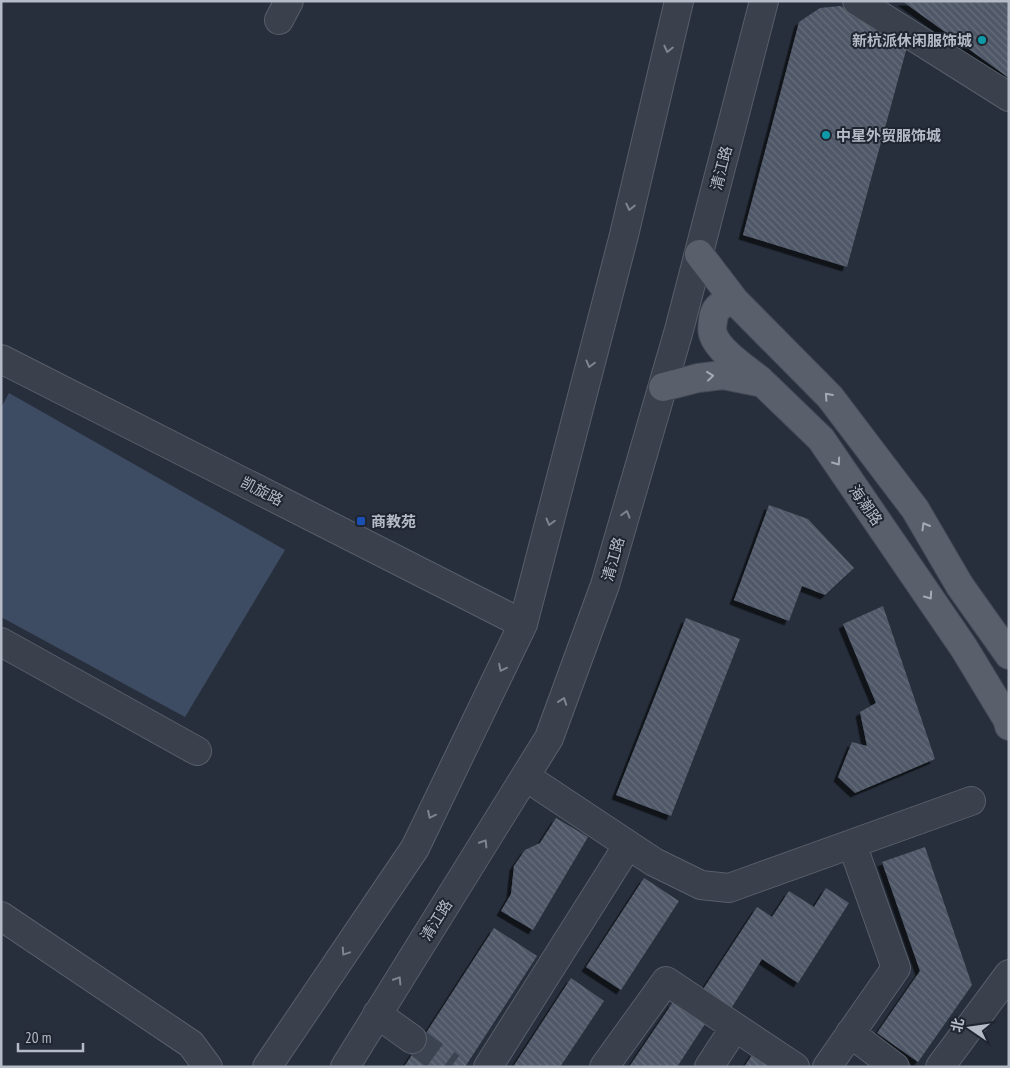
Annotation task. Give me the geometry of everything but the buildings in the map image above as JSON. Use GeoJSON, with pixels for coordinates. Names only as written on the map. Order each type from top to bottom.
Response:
{"type":"FeatureCollection","features":[{"type":"Feature","properties":{"kind":"main road"},"geometry":{"type":"LineString","coordinates":[[699,254],[735,301],[824,390],[836,405],[915,508],[960,586],[1009,655]]}},
{"type":"Feature","properties":{"kind":"main road","name":"海潮路"},"geometry":{"type":"LineString","coordinates":[[735,301],[726,302],[716,310],[712,324],[712,334],[722,350],[764,383],[821,439],[964,648],[1007,719],[1009,726]]}},
{"type":"Feature","properties":{"kind":"main road"},"geometry":{"type":"LineString","coordinates":[[663,387],[698,378],[724,375],[764,383]]}},
{"type":"Feature","properties":{"kind":"street"},"geometry":{"type":"LineString","coordinates":[[267,1067],[415,848],[523,624],[621,244],[679,1]]}},
{"type":"Feature","properties":{"kind":"street","name":"清江路"},"geometry":{"type":"LineString","coordinates":[[345,1067],[550,738],[605,584],[680,330],[764,1]]}},
{"type":"Feature","properties":{"kind":"street"},"geometry":{"type":"LineString","coordinates":[[856,1],[1009,96]]}},
{"type":"Feature","properties":{"kind":"street","name":"凯旋路"},"geometry":{"type":"LineString","coordinates":[[1,359],[523,624]]}},
{"type":"Feature","properties":{"kind":"street"},"geometry":{"type":"LineString","coordinates":[[1,642],[197,751]]}},
{"type":"Feature","properties":{"kind":"street"},"geometry":{"type":"LineString","coordinates":[[526,776],[654,862],[701,885],[729,888],[971,801]]}},
{"type":"Feature","properties":{"kind":"street"},"geometry":{"type":"LineString","coordinates":[[827,1067],[896,968],[852,844]]}},
{"type":"Feature","properties":{"kind":"street"},"geometry":{"type":"LineString","coordinates":[[488,1067],[628,845]]}},
{"type":"Feature","properties":{"kind":"street"},"geometry":{"type":"LineString","coordinates":[[1,916],[191,1044],[208,1067]]}},
{"type":"Feature","properties":{"kind":"street"},"geometry":{"type":"LineString","coordinates":[[940,1067],[1009,974]]}},
{"type":"Feature","properties":{"kind":"street"},"geometry":{"type":"LineString","coordinates":[[604,1067],[666,981],[795,1067]]}},
{"type":"Feature","properties":{"kind":"street"},"geometry":{"type":"LineString","coordinates":[[377,1014],[412,1039]]}},
{"type":"Feature","properties":{"kind":"street"},"geometry":{"type":"LineString","coordinates":[[709,1067],[736,1027]]}},
{"type":"Feature","properties":{"kind":"street"},"geometry":{"type":"LineString","coordinates":[[850,1033],[895,1067]]}},
{"type":"Feature","properties":{"kind":"water"},"geometry":{"type":"Polygon","coordinates":[[[9,393],[285,550],[185,717],[1,617],[1,408],[9,393]]]}},
{"type":"Feature","properties":{"kind":"tunnel"},"geometry":{"type":"LineString","coordinates":[[412,1039],[451,1067]]}},
{"type":"Feature","properties":{"kind":"place","name":"新杭派休闲服饰城"},"geometry":{"type":"Point","coordinates":[982,40]}},
{"type":"Feature","properties":{"kind":"place","name":"中星外贸服饰城"},"geometry":{"type":"Point","coordinates":[826,135]}},
{"type":"Feature","properties":{"kind":"place","name":"商教苑"},"geometry":{"type":"Point","coordinates":[361,521]}}]}
